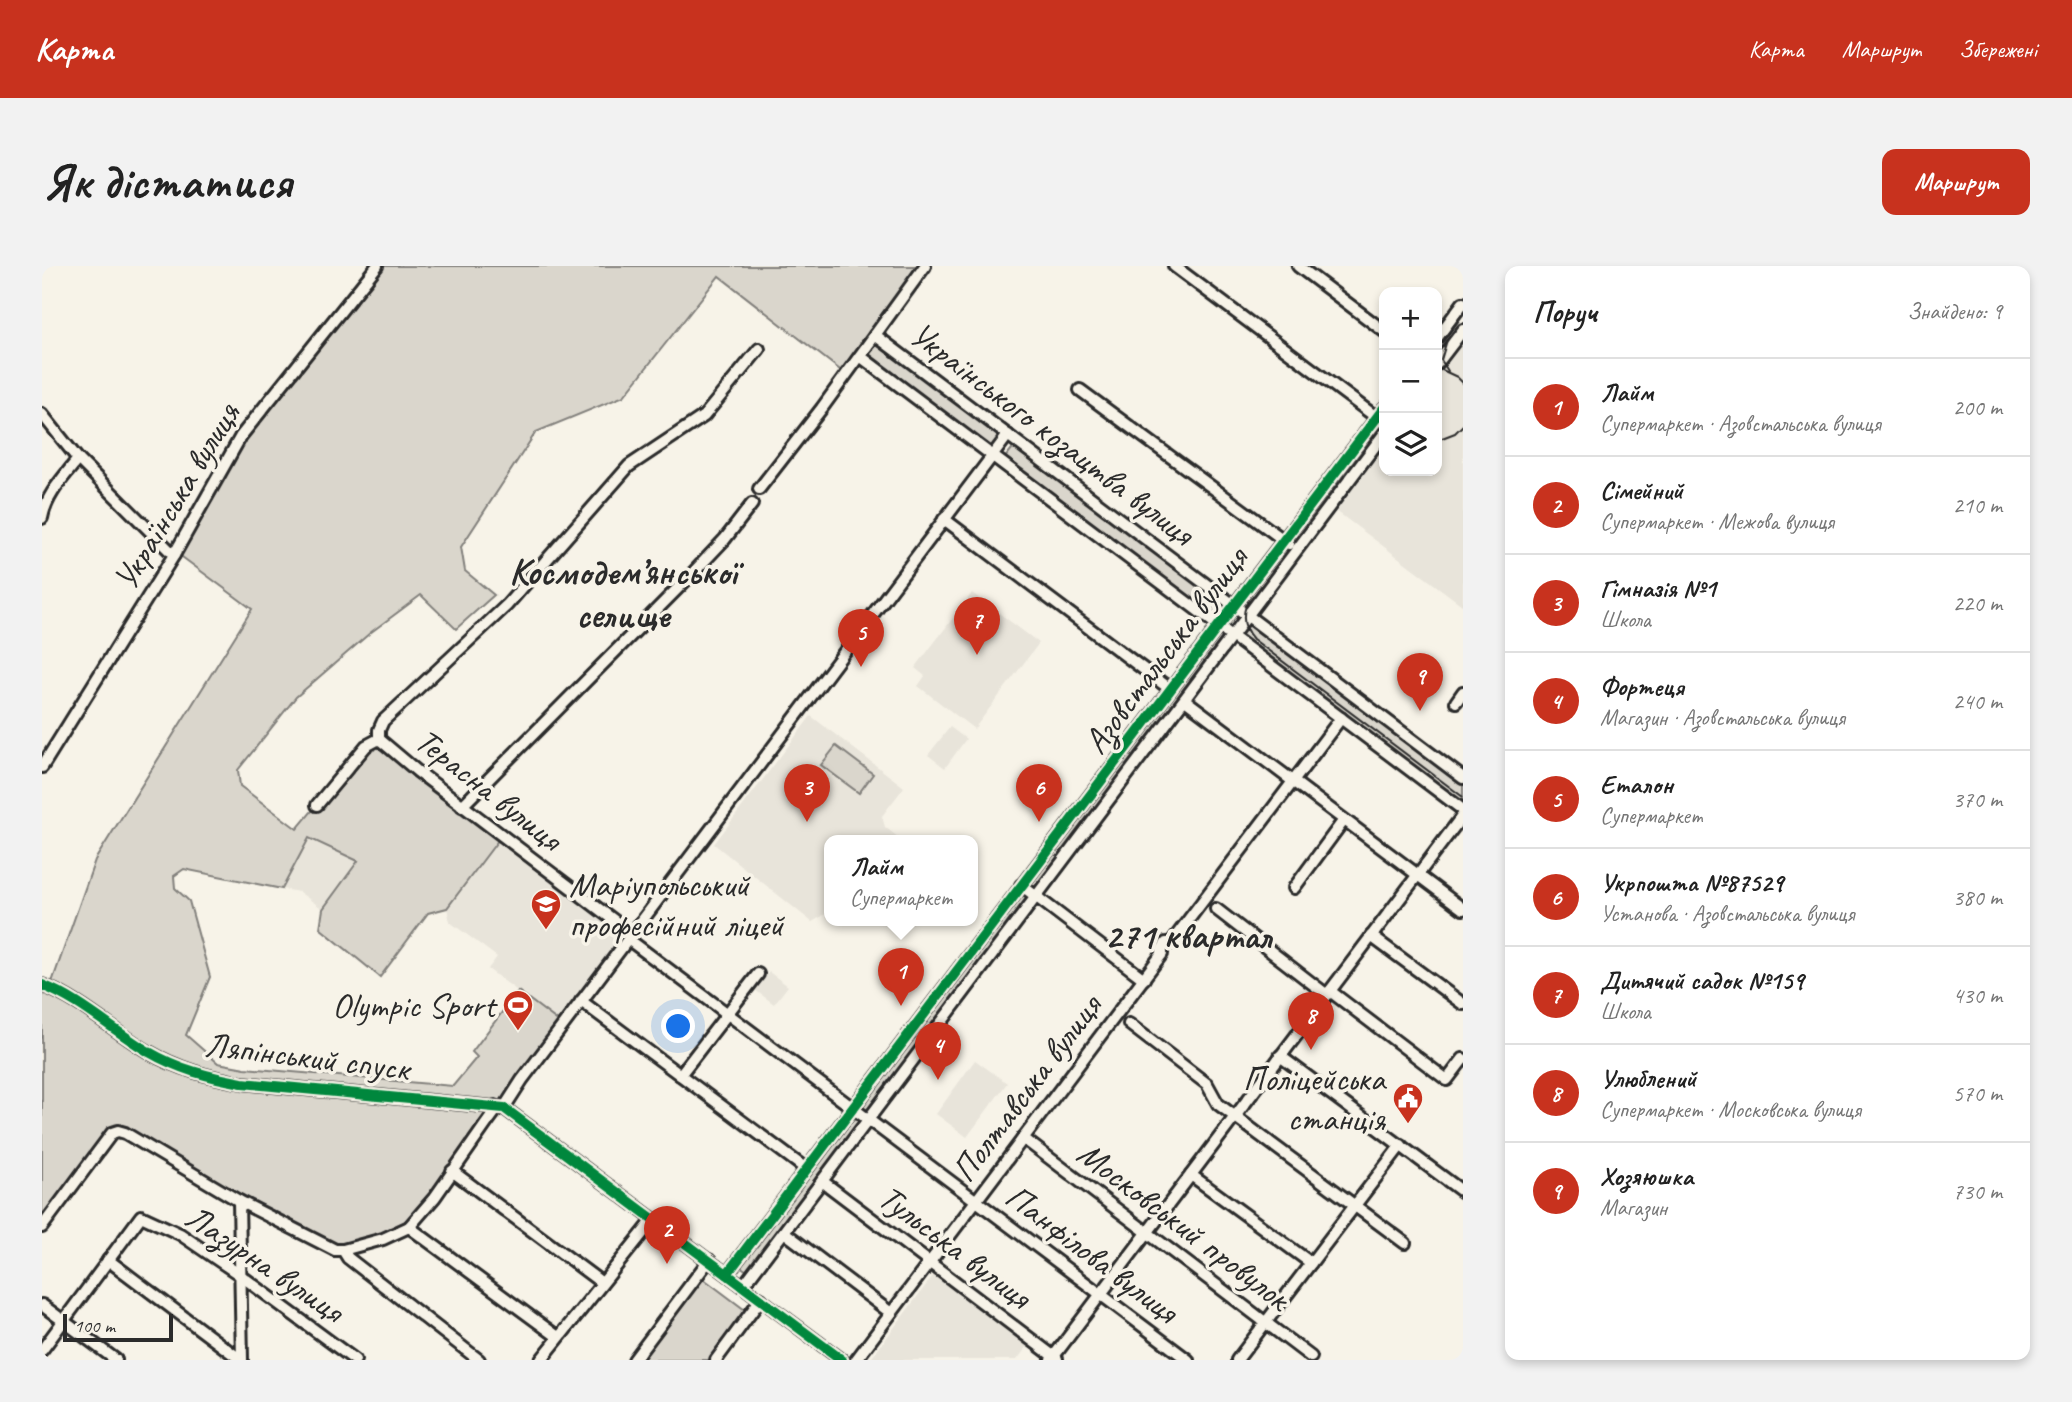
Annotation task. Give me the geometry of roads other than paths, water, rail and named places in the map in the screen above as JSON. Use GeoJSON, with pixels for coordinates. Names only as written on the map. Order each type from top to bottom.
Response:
{"type":"FeatureCollection","features":[{"type":"Feature","properties":{"kind":"street","name":"Українська вулиця"},"geometry":{"type":"LineString","coordinates":[[42,767],[174,555],[240,436],[377,266]]}},
{"type":"Feature","properties":{"kind":"street"},"geometry":{"type":"LineString","coordinates":[[759,489],[925,266]]}},
{"type":"Feature","properties":{"kind":"street"},"geometry":{"type":"LineString","coordinates":[[1174,266],[1379,414]]}},
{"type":"Feature","properties":{"kind":"street"},"geometry":{"type":"LineString","coordinates":[[1298,266],[1379,327]]}},
{"type":"Feature","properties":{"kind":"street"},"geometry":{"type":"LineString","coordinates":[[1442,331],[1463,303]]}},
{"type":"Feature","properties":{"kind":"street"},"geometry":{"type":"LineString","coordinates":[[1442,358],[1463,330]]}},
{"type":"Feature","properties":{"kind":"street","name":"Українського козацтва вулиця"},"geometry":{"type":"LineString","coordinates":[[875,335],[1463,778]]}},
{"type":"Feature","properties":{"kind":"street","name":"Терасна вулиця"},"geometry":{"type":"LineString","coordinates":[[379,739],[383,720],[507,605],[629,466],[702,419],[759,349]]}},
{"type":"Feature","properties":{"kind":"street","name":"Українського козацтва вулиця"},"geometry":{"type":"LineString","coordinates":[[860,356],[1463,812]]}},
{"type":"Feature","properties":{"kind":"street"},"geometry":{"type":"LineString","coordinates":[[1080,390],[1297,550]]}},
{"type":"Feature","properties":{"kind":"street"},"geometry":{"type":"LineString","coordinates":[[42,414],[78,459],[174,555]]}},
{"type":"Feature","properties":{"kind":"street","name":"Азовстальська вулиця"},"geometry":{"type":"LineString","coordinates":[[692,1282],[724,1271],[736,1262],[1218,625],[1379,420]]}},
{"type":"Feature","properties":{"kind":"street"},"geometry":{"type":"LineString","coordinates":[[42,1227],[112,1133],[118,1131],[239,1201],[335,1250],[383,1239],[409,1227],[435,1197],[494,1113],[522,1080],[1007,435]]}},
{"type":"Feature","properties":{"kind":"street","name":"Азовстальська вулиця"},"geometry":{"type":"LineString","coordinates":[[746,1288],[752,1275],[822,1181],[1379,441]]}},
{"type":"Feature","properties":{"kind":"street"},"geometry":{"type":"LineString","coordinates":[[42,518],[46,503],[78,459]]}},
{"type":"Feature","properties":{"kind":"street"},"geometry":{"type":"LineString","coordinates":[[462,806],[690,576],[725,539],[752,503]]}},
{"type":"Feature","properties":{"kind":"street"},"geometry":{"type":"LineString","coordinates":[[944,519],[1170,689]]}},
{"type":"Feature","properties":{"kind":"street"},"geometry":{"type":"LineString","coordinates":[[1185,700],[1463,909]]}},
{"type":"Feature","properties":{"kind":"street","name":"Полтавська вулиця"},"geometry":{"type":"LineString","coordinates":[[856,1360],[1163,954],[1162,948],[1166,943],[1171,943],[1341,718]]}},
{"type":"Feature","properties":{"kind":"street","name":"Терасна вулиця"},"geometry":{"type":"LineString","coordinates":[[317,805],[366,746],[379,739]]}},
{"type":"Feature","properties":{"kind":"street","name":"Терасна вулиця"},"geometry":{"type":"LineString","coordinates":[[379,739],[630,937]]}},
{"type":"Feature","properties":{"kind":"street"},"geometry":{"type":"LineString","coordinates":[[1054,1359],[1463,812]]}},
{"type":"Feature","properties":{"kind":"street"},"geometry":{"type":"LineString","coordinates":[[1294,888],[1345,820]]}},
{"type":"Feature","properties":{"kind":"street"},"geometry":{"type":"LineString","coordinates":[[1021,886],[1144,978]]}},
{"type":"Feature","properties":{"kind":"street"},"geometry":{"type":"LineString","coordinates":[[1216,909],[1447,1080],[1463,1059]]}},
{"type":"Feature","properties":{"kind":"street"},"geometry":{"type":"LineString","coordinates":[[1371,936],[1463,1004]]}},
{"type":"Feature","properties":{"kind":"street","name":"Панфілова вулиця"},"geometry":{"type":"LineString","coordinates":[[630,937],[727,1014],[1188,1360]]}},
{"type":"Feature","properties":{"kind":"street"},"geometry":{"type":"LineString","coordinates":[[680,1075],[758,974]]}},
{"type":"Feature","properties":{"kind":"street","name":"Ляпінський спуск"},"geometry":{"type":"LineString","coordinates":[[42,985],[83,1006],[151,1053],[181,1067],[216,1078],[242,1083],[500,1107]]}},
{"type":"Feature","properties":{"kind":"street"},"geometry":{"type":"LineString","coordinates":[[581,1001],[806,1169]]}},
{"type":"Feature","properties":{"kind":"street"},"geometry":{"type":"LineString","coordinates":[[1129,1024],[1207,1084],[1218,1104],[1405,1243]]}},
{"type":"Feature","properties":{"kind":"street"},"geometry":{"type":"LineString","coordinates":[[910,1031],[926,1043]]}},
{"type":"Feature","properties":{"kind":"street"},"geometry":{"type":"LineString","coordinates":[[1280,1056],[1463,1192]]}},
{"type":"Feature","properties":{"kind":"street"},"geometry":{"type":"LineString","coordinates":[[500,1107],[842,1360]]}},
{"type":"Feature","properties":{"kind":"street","name":"Московський провулок"},"geometry":{"type":"LineString","coordinates":[[1023,1139],[1311,1357]]}},
{"type":"Feature","properties":{"kind":"street"},"geometry":{"type":"LineString","coordinates":[[1237,1360],[1401,1145]]}},
{"type":"Feature","properties":{"kind":"street"},"geometry":{"type":"LineString","coordinates":[[452,1171],[602,1283]]}},
{"type":"Feature","properties":{"kind":"street"},"geometry":{"type":"LineString","coordinates":[[1191,1175],[1311,1263]]}},
{"type":"Feature","properties":{"kind":"street","name":"Тульська вулиця"},"geometry":{"type":"LineString","coordinates":[[822,1181],[1054,1359]]}},
{"type":"Feature","properties":{"kind":"street"},"geometry":{"type":"LineString","coordinates":[[239,1201],[242,1360]]}},
{"type":"Feature","properties":{"kind":"street","name":"Лазурна вулиця"},"geometry":{"type":"LineString","coordinates":[[108,1260],[141,1216],[180,1234],[355,1360]]}},
{"type":"Feature","properties":{"kind":"street"},"geometry":{"type":"LineString","coordinates":[[541,1360],[654,1219]]}},
{"type":"Feature","properties":{"kind":"street"},"geometry":{"type":"LineString","coordinates":[[409,1227],[558,1337]]}},
{"type":"Feature","properties":{"kind":"street"},"geometry":{"type":"LineString","coordinates":[[784,1232],[891,1313]]}},
{"type":"Feature","properties":{"kind":"street"},"geometry":{"type":"LineString","coordinates":[[343,1250],[348,1258],[479,1360]]}},
{"type":"Feature","properties":{"kind":"street"},"geometry":{"type":"LineString","coordinates":[[42,1350],[108,1260],[242,1360]]}},
{"type":"Feature","properties":{"kind":"street","name":"Азовстальська вулиця"},"geometry":{"type":"LineString","coordinates":[[634,1360],[709,1260]]}},
{"type":"Feature","properties":{"kind":"street"},"geometry":{"type":"LineString","coordinates":[[745,1320],[746,1288]]}},
{"type":"Feature","properties":{"kind":"street"},"geometry":{"type":"LineString","coordinates":[[716,1360],[761,1299]]}},
{"type":"Feature","properties":{"kind":"street"},"geometry":{"type":"LineString","coordinates":[[42,1305],[116,1360]]}},
{"type":"Feature","properties":{"kind":"tram line"},"geometry":{"type":"LineString","coordinates":[[1442,341],[1463,313]]}},
{"type":"Feature","properties":{"kind":"tram line"},"geometry":{"type":"LineString","coordinates":[[1447,340],[1441,360],[1448,371]]}},
{"type":"Feature","properties":{"kind":"tram line"},"geometry":{"type":"LineString","coordinates":[[1442,370],[1463,383]]}},
{"type":"Feature","properties":{"kind":"tram line"},"geometry":{"type":"LineString","coordinates":[[1379,424],[1252,593],[1244,611],[1244,623],[1253,639],[1463,797]]}},
{"type":"Feature","properties":{"kind":"tram line"},"geometry":{"type":"LineString","coordinates":[[1442,438],[1455,433],[1463,425]]}},
{"type":"Feature","properties":{"kind":"place","name":"Дитячий садок №159"},"geometry":{"type":"Point","coordinates":[977,655]}},
{"type":"Feature","properties":{"kind":"place","name":"Еталон"},"geometry":{"type":"Point","coordinates":[861,667]}},
{"type":"Feature","properties":{"kind":"place","name":"Хозяюшка"},"geometry":{"type":"Point","coordinates":[1420,711]}},
{"type":"Feature","properties":{"kind":"place","name":"Гімназія №1"},"geometry":{"type":"Point","coordinates":[807,822]}},
{"type":"Feature","properties":{"kind":"place","name":"Укрпошта №87529"},"geometry":{"type":"Point","coordinates":[1039,822]}},
{"type":"Feature","properties":{"kind":"place","name":"Маріупольський професійний ліцей"},"geometry":{"type":"Point","coordinates":[546,931]}},
{"type":"Feature","properties":{"kind":"place","name":"Лайм"},"geometry":{"type":"Point","coordinates":[901,1006]}},
{"type":"Feature","properties":{"kind":"place","name":"Olympic Sport"},"geometry":{"type":"Point","coordinates":[518,1032]}},
{"type":"Feature","properties":{"kind":"place","name":"Улюблений"},"geometry":{"type":"Point","coordinates":[1311,1050]}},
{"type":"Feature","properties":{"kind":"place","name":"Фортеця"},"geometry":{"type":"Point","coordinates":[938,1080]}},
{"type":"Feature","properties":{"kind":"place","name":"Поліцейська станція"},"geometry":{"type":"Point","coordinates":[1408,1125]}},
{"type":"Feature","properties":{"kind":"place","name":"Сімейний"},"geometry":{"type":"Point","coordinates":[667,1264]}},
{"type":"Feature","properties":{"kind":"district","name":"Космодем’янської селище"},"geometry":{"type":"Point","coordinates":[623,592]}},
{"type":"Feature","properties":{"kind":"district","name":"271 квартал"},"geometry":{"type":"Point","coordinates":[1188,935]}}]}
